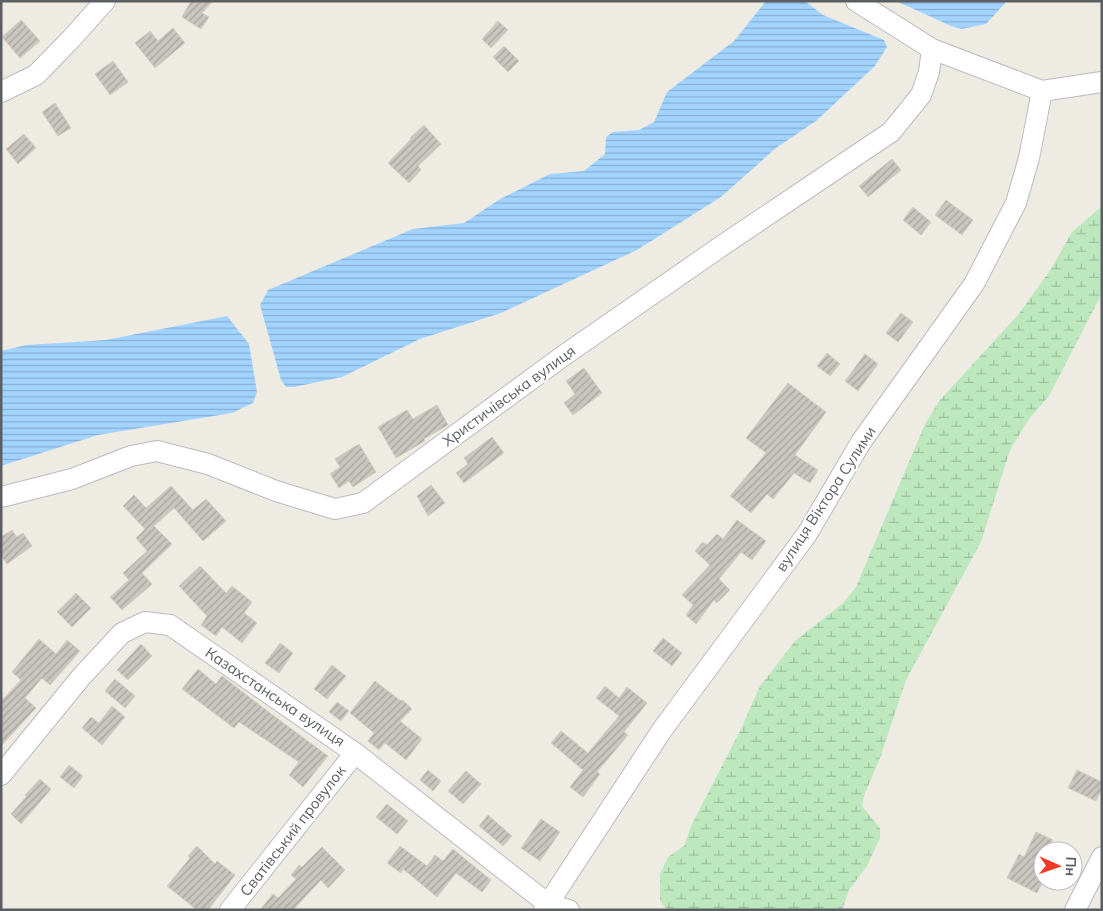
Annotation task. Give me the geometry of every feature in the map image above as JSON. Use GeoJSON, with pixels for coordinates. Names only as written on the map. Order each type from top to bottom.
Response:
{"type":"FeatureCollection","features":[{"type":"Feature","properties":{"kind":"street"},"geometry":{"type":"LineString","coordinates":[[1,92],[36,75],[72,39],[105,1]]}},
{"type":"Feature","properties":{"kind":"street"},"geometry":{"type":"LineString","coordinates":[[856,1],[932,49],[1042,91],[1102,82]]}},
{"type":"Feature","properties":{"kind":"street","name":"Христичівська вулиця"},"geometry":{"type":"LineString","coordinates":[[1,497],[72,479],[132,456],[157,451],[208,464],[276,491],[335,508],[363,503],[563,356],[891,132],[921,95],[929,72],[932,49]]}},
{"type":"Feature","properties":{"kind":"street","name":"вулиця Віктора Сулими"},"geometry":{"type":"LineString","coordinates":[[546,907],[662,730],[806,534],[862,442],[974,284],[1016,203],[1029,158],[1042,91]]}},
{"type":"Feature","properties":{"kind":"street","name":"Казахстанська вулиця"},"geometry":{"type":"LineString","coordinates":[[1,775],[82,676],[122,633],[145,622],[170,625],[355,752],[546,907],[569,910]]}},
{"type":"Feature","properties":{"kind":"street","name":"Сватівський провулок"},"geometry":{"type":"LineString","coordinates":[[230,910],[355,752]]}},
{"type":"Feature","properties":{"kind":"street"},"geometry":{"type":"LineString","coordinates":[[1075,910],[1102,857]]}},
{"type":"Feature","properties":{"kind":"green space"},"geometry":{"type":"Polygon","coordinates":[[[1102,206],[1102,292],[1049,396],[1029,419],[1010,450],[981,542],[906,680],[862,806],[880,828],[880,838],[867,866],[849,890],[842,910],[668,910],[660,901],[660,874],[668,857],[684,846],[692,824],[741,729],[760,686],[795,641],[843,603],[856,587],[925,424],[939,401],[1018,315],[1051,269],[1072,232],[1102,206]]]}},
{"type":"Feature","properties":{"kind":"water"},"geometry":{"type":"Polygon","coordinates":[[[766,1],[805,1],[823,15],[884,40],[887,47],[875,66],[816,121],[776,148],[721,197],[637,250],[501,313],[420,339],[342,377],[286,387],[281,380],[260,305],[268,290],[413,229],[464,223],[500,199],[550,174],[584,171],[605,154],[606,137],[613,132],[639,130],[654,122],[667,92],[734,41],[766,1]]]}},
{"type":"Feature","properties":{"kind":"water"},"geometry":{"type":"Polygon","coordinates":[[[896,1],[1007,1],[986,24],[962,29],[951,26],[896,1]]]}},
{"type":"Feature","properties":{"kind":"water"},"geometry":{"type":"Polygon","coordinates":[[[227,316],[249,344],[257,392],[253,403],[232,413],[98,435],[1,466],[1,351],[26,345],[106,340],[227,316]]]}},
{"type":"Feature","properties":{"kind":"building"},"geometry":{"type":"Polygon","coordinates":[[[191,1],[213,1],[202,13],[209,17],[201,29],[182,17],[191,1]]]}},
{"type":"Feature","properties":{"kind":"building"},"geometry":{"type":"Polygon","coordinates":[[[21,20],[40,41],[20,58],[2,37],[21,20]]]}},
{"type":"Feature","properties":{"kind":"building"},"geometry":{"type":"Polygon","coordinates":[[[498,21],[508,30],[491,48],[482,39],[498,21]]]}},
{"type":"Feature","properties":{"kind":"building"},"geometry":{"type":"Polygon","coordinates":[[[173,28],[185,43],[155,68],[135,43],[150,31],[158,41],[173,28]]]}},
{"type":"Feature","properties":{"kind":"building"},"geometry":{"type":"Polygon","coordinates":[[[504,46],[519,61],[508,72],[493,57],[504,46]]]}},
{"type":"Feature","properties":{"kind":"building"},"geometry":{"type":"Polygon","coordinates":[[[113,61],[128,82],[110,95],[95,74],[113,61]]]}},
{"type":"Feature","properties":{"kind":"building"},"geometry":{"type":"Polygon","coordinates":[[[55,103],[71,128],[58,136],[42,112],[55,103]]]}},
{"type":"Feature","properties":{"kind":"building"},"geometry":{"type":"Polygon","coordinates":[[[424,125],[441,144],[418,166],[421,170],[409,183],[388,163],[424,125]]]}},
{"type":"Feature","properties":{"kind":"building"},"geometry":{"type":"Polygon","coordinates":[[[24,134],[36,148],[18,164],[6,149],[24,134]]]}},
{"type":"Feature","properties":{"kind":"building"},"geometry":{"type":"Polygon","coordinates":[[[892,159],[901,170],[868,197],[859,186],[892,159]]]}},
{"type":"Feature","properties":{"kind":"building"},"geometry":{"type":"Polygon","coordinates":[[[946,200],[973,220],[962,235],[935,215],[946,200]]]}},
{"type":"Feature","properties":{"kind":"building"},"geometry":{"type":"Polygon","coordinates":[[[913,207],[931,222],[921,235],[903,220],[913,207]]]}},
{"type":"Feature","properties":{"kind":"building"},"geometry":{"type":"Polygon","coordinates":[[[901,313],[913,322],[898,342],[886,333],[901,313]]]}},
{"type":"Feature","properties":{"kind":"building"},"geometry":{"type":"Polygon","coordinates":[[[827,353],[840,364],[830,376],[817,366],[827,353]]]}},
{"type":"Feature","properties":{"kind":"building"},"geometry":{"type":"Polygon","coordinates":[[[865,354],[878,364],[858,391],[845,381],[865,354]]]}},
{"type":"Feature","properties":{"kind":"building"},"geometry":{"type":"Polygon","coordinates":[[[584,368],[602,393],[573,415],[564,403],[575,394],[566,381],[584,368]]]}},
{"type":"Feature","properties":{"kind":"building"},"geometry":{"type":"Polygon","coordinates":[[[788,383],[826,412],[795,455],[818,470],[810,483],[794,473],[773,499],[767,494],[751,513],[730,496],[766,453],[746,438],[788,383]]]}},
{"type":"Feature","properties":{"kind":"building"},"geometry":{"type":"Polygon","coordinates":[[[437,405],[448,425],[396,458],[378,427],[407,410],[413,419],[437,405]]]}},
{"type":"Feature","properties":{"kind":"building"},"geometry":{"type":"Polygon","coordinates":[[[492,437],[504,453],[464,483],[456,473],[468,464],[464,458],[492,437]]]}},
{"type":"Feature","properties":{"kind":"building"},"geometry":{"type":"Polygon","coordinates":[[[359,444],[376,472],[353,487],[349,481],[339,488],[330,474],[340,467],[335,459],[359,444]]]}},
{"type":"Feature","properties":{"kind":"building"},"geometry":{"type":"Polygon","coordinates":[[[431,485],[445,503],[428,516],[417,496],[431,485]]]}},
{"type":"Feature","properties":{"kind":"building"},"geometry":{"type":"Polygon","coordinates":[[[171,486],[193,510],[206,499],[226,521],[203,541],[174,508],[154,526],[172,544],[142,573],[152,584],[122,610],[110,597],[129,580],[123,573],[147,551],[136,538],[145,529],[123,506],[134,495],[146,508],[171,486]]]}},
{"type":"Feature","properties":{"kind":"building"},"geometry":{"type":"Polygon","coordinates":[[[737,520],[766,541],[752,560],[741,552],[719,579],[730,590],[717,603],[714,600],[696,624],[686,615],[693,605],[682,595],[710,565],[695,551],[703,542],[707,545],[717,534],[723,539],[737,520]]]}},
{"type":"Feature","properties":{"kind":"building"},"geometry":{"type":"Polygon","coordinates":[[[12,530],[17,537],[23,533],[32,546],[7,564],[1,556],[1,537],[12,530]]]}},
{"type":"Feature","properties":{"kind":"building"},"geometry":{"type":"Polygon","coordinates":[[[200,566],[226,593],[232,586],[252,602],[244,613],[257,623],[242,643],[222,627],[216,636],[201,625],[207,616],[179,586],[200,566]]]}},
{"type":"Feature","properties":{"kind":"building"},"geometry":{"type":"Polygon","coordinates":[[[76,593],[91,608],[72,627],[57,612],[76,593]]]}},
{"type":"Feature","properties":{"kind":"building"},"geometry":{"type":"Polygon","coordinates":[[[663,638],[682,653],[672,666],[653,651],[663,638]]]}},
{"type":"Feature","properties":{"kind":"building"},"geometry":{"type":"Polygon","coordinates":[[[39,639],[56,654],[67,640],[80,651],[50,685],[42,678],[25,698],[36,708],[1,746],[1,701],[21,680],[12,672],[39,639]]]}},
{"type":"Feature","properties":{"kind":"building"},"geometry":{"type":"Polygon","coordinates":[[[280,643],[293,653],[279,673],[265,663],[280,643]]]}},
{"type":"Feature","properties":{"kind":"building"},"geometry":{"type":"Polygon","coordinates":[[[141,644],[152,656],[128,680],[117,670],[141,644]]]}},
{"type":"Feature","properties":{"kind":"building"},"geometry":{"type":"Polygon","coordinates":[[[332,665],[346,676],[327,699],[314,689],[332,665]]]}},
{"type":"Feature","properties":{"kind":"building"},"geometry":{"type":"Polygon","coordinates":[[[198,669],[216,684],[222,676],[328,756],[303,787],[289,775],[299,762],[239,722],[234,728],[182,689],[198,669]]]}},
{"type":"Feature","properties":{"kind":"building"},"geometry":{"type":"Polygon","coordinates":[[[115,679],[135,696],[125,708],[105,691],[115,679]]]}},
{"type":"Feature","properties":{"kind":"building"},"geometry":{"type":"Polygon","coordinates":[[[375,681],[401,701],[403,700],[412,709],[400,721],[422,739],[406,760],[385,743],[379,750],[368,741],[374,733],[350,713],[375,681]]]}},
{"type":"Feature","properties":{"kind":"building"},"geometry":{"type":"Polygon","coordinates":[[[605,686],[619,698],[627,687],[647,703],[624,732],[628,735],[597,772],[600,774],[583,797],[570,787],[583,770],[551,743],[561,731],[588,753],[619,716],[596,698],[605,686]]]}},
{"type":"Feature","properties":{"kind":"building"},"geometry":{"type":"Polygon","coordinates":[[[337,702],[349,711],[341,721],[329,712],[337,702]]]}},
{"type":"Feature","properties":{"kind":"building"},"geometry":{"type":"Polygon","coordinates":[[[112,706],[125,717],[102,745],[82,728],[91,717],[99,723],[112,706]]]}},
{"type":"Feature","properties":{"kind":"building"},"geometry":{"type":"Polygon","coordinates":[[[69,765],[83,776],[74,788],[60,777],[69,765]]]}},
{"type":"Feature","properties":{"kind":"building"},"geometry":{"type":"Polygon","coordinates":[[[428,770],[441,781],[433,791],[420,780],[428,770]]]}},
{"type":"Feature","properties":{"kind":"building"},"geometry":{"type":"Polygon","coordinates":[[[1077,770],[1102,782],[1102,789],[1096,801],[1068,788],[1077,770]]]}},
{"type":"Feature","properties":{"kind":"building"},"geometry":{"type":"Polygon","coordinates":[[[466,771],[481,784],[463,804],[448,791],[466,771]]]}},
{"type":"Feature","properties":{"kind":"building"},"geometry":{"type":"Polygon","coordinates":[[[40,779],[51,789],[21,824],[11,814],[40,779]]]}},
{"type":"Feature","properties":{"kind":"building"},"geometry":{"type":"Polygon","coordinates":[[[387,804],[408,821],[397,834],[376,817],[387,804]]]}},
{"type":"Feature","properties":{"kind":"building"},"geometry":{"type":"Polygon","coordinates":[[[488,815],[512,836],[503,846],[479,826],[488,815]]]}},
{"type":"Feature","properties":{"kind":"building"},"geometry":{"type":"Polygon","coordinates":[[[541,819],[560,832],[540,861],[521,848],[541,819]]]}},
{"type":"Feature","properties":{"kind":"building"},"geometry":{"type":"Polygon","coordinates":[[[1036,832],[1053,840],[1033,841],[1033,891],[1007,878],[1019,854],[1024,857],[1036,832]]]}},
{"type":"Feature","properties":{"kind":"building"},"geometry":{"type":"Polygon","coordinates":[[[197,846],[215,864],[217,861],[235,875],[208,910],[197,910],[167,886],[190,858],[188,856],[197,846]]]}},
{"type":"Feature","properties":{"kind":"building"},"geometry":{"type":"Polygon","coordinates":[[[400,846],[427,866],[435,855],[443,861],[453,849],[491,880],[482,892],[456,873],[437,897],[403,869],[401,873],[387,863],[400,846]]]}},
{"type":"Feature","properties":{"kind":"building"},"geometry":{"type":"Polygon","coordinates":[[[322,847],[345,870],[328,888],[321,880],[293,910],[260,910],[273,894],[278,898],[296,879],[291,875],[299,865],[302,867],[322,847]]]}}]}
